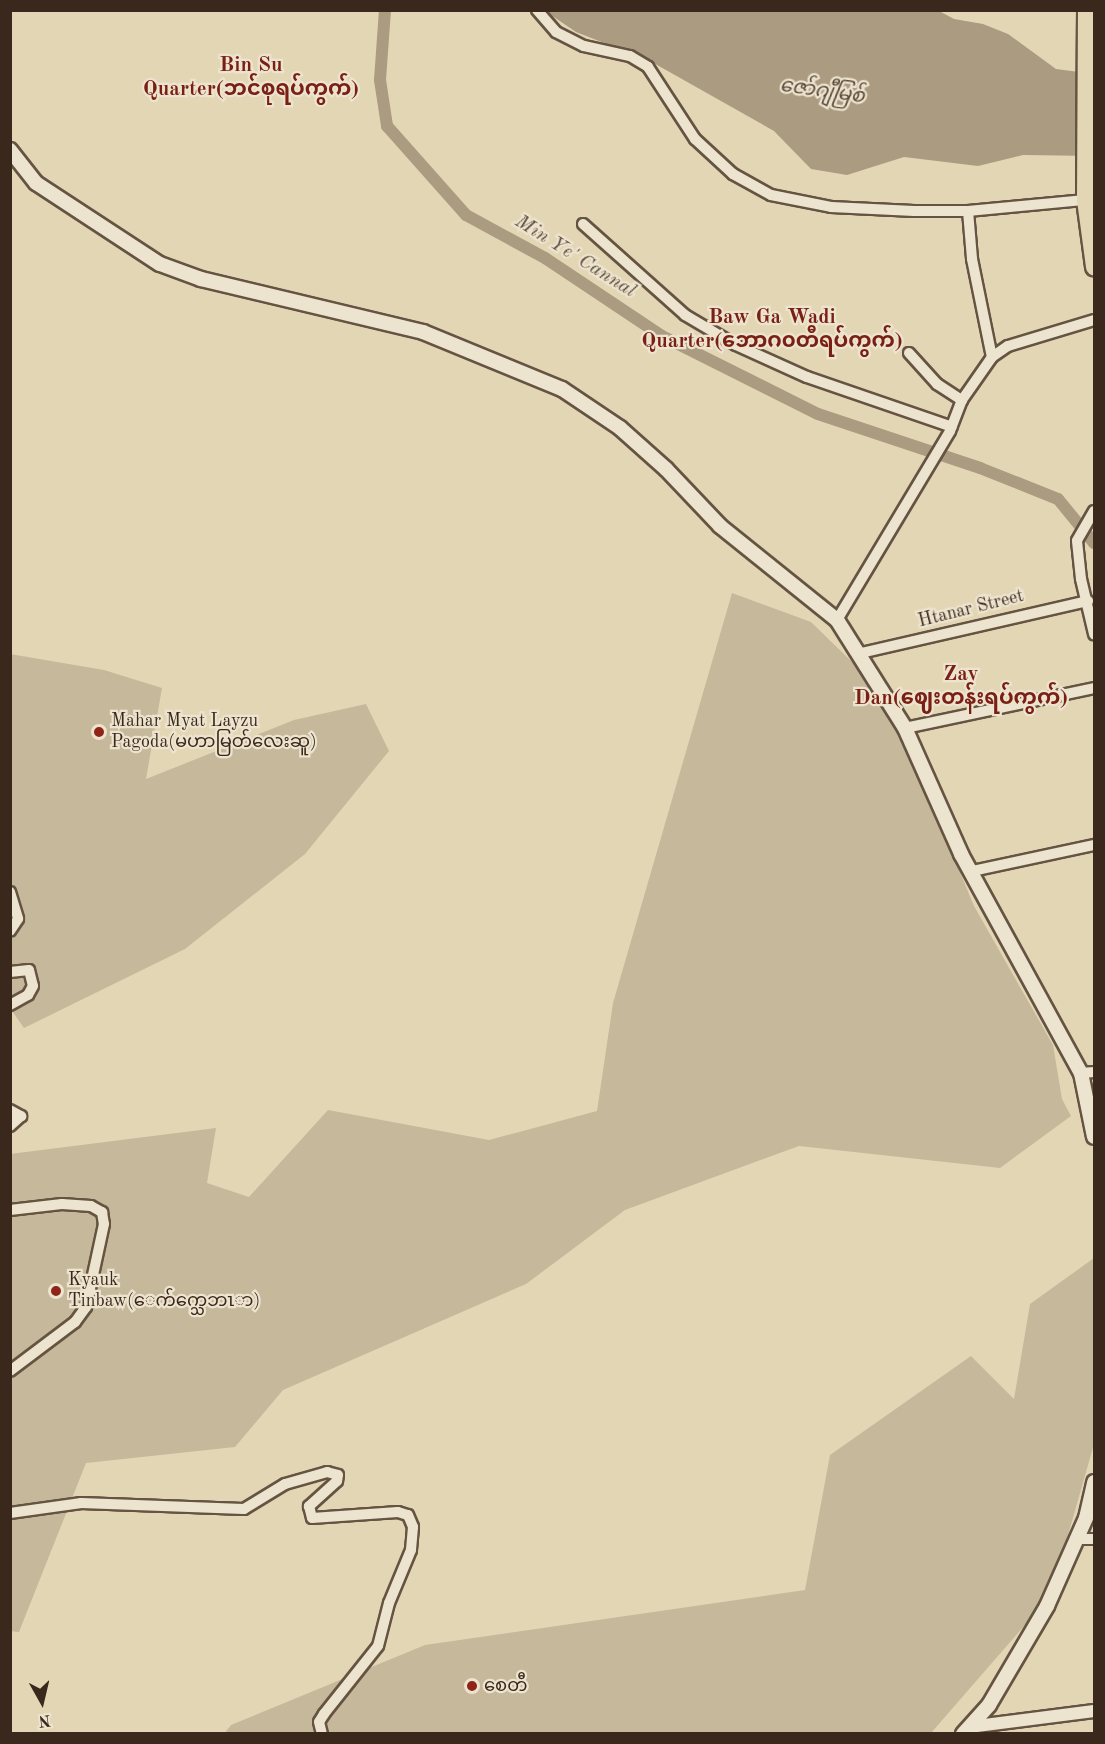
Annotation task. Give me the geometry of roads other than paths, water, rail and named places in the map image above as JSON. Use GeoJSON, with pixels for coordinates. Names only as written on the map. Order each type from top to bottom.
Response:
{"type":"FeatureCollection","features":[{"type":"Feature","properties":{"kind":"highway"},"geometry":{"type":"LineString","coordinates":[[1086,10],[1085,200],[1095,267]]}},
{"type":"Feature","properties":{"kind":"main road"},"geometry":{"type":"LineString","coordinates":[[10,150],[36,183],[160,264],[201,279],[423,332],[562,389],[620,428],[666,469],[720,526],[837,620],[861,653],[905,728],[972,871],[1088,1072],[1095,1137]]}},
{"type":"Feature","properties":{"kind":"main road"},"geometry":{"type":"LineString","coordinates":[[966,1730],[989,1705],[1021,1654],[1077,1539],[1095,1482]]}},
{"type":"Feature","properties":{"kind":"street"},"geometry":{"type":"LineString","coordinates":[[537,10],[555,32],[584,46],[630,56],[648,67],[695,139],[733,174],[771,195],[831,207],[968,211],[1085,200]]}},
{"type":"Feature","properties":{"kind":"street"},"geometry":{"type":"LineString","coordinates":[[968,211],[972,260],[992,357]]}},
{"type":"Feature","properties":{"kind":"street"},"geometry":{"type":"LineString","coordinates":[[583,224],[686,315],[736,345],[807,377],[951,429]]}},
{"type":"Feature","properties":{"kind":"street"},"geometry":{"type":"LineString","coordinates":[[837,620],[917,489],[951,429],[962,400],[992,357],[1008,346],[1095,320]]}},
{"type":"Feature","properties":{"kind":"street"},"geometry":{"type":"LineString","coordinates":[[909,353],[937,384],[962,400]]}},
{"type":"Feature","properties":{"kind":"street"},"geometry":{"type":"LineString","coordinates":[[1092,514],[1077,541],[1081,579],[1095,634]]}},
{"type":"Feature","properties":{"kind":"street","name":"Htanar Street"},"geometry":{"type":"LineString","coordinates":[[861,653],[1088,601]]}},
{"type":"Feature","properties":{"kind":"street"},"geometry":{"type":"LineString","coordinates":[[905,728],[1095,688]]}},
{"type":"Feature","properties":{"kind":"street"},"geometry":{"type":"LineString","coordinates":[[972,871],[1095,844]]}},
{"type":"Feature","properties":{"kind":"street"},"geometry":{"type":"LineString","coordinates":[[10,892],[18,919],[10,930]]}},
{"type":"Feature","properties":{"kind":"street"},"geometry":{"type":"LineString","coordinates":[[10,972],[29,970],[33,986],[28,995],[10,1005]]}},
{"type":"Feature","properties":{"kind":"street"},"geometry":{"type":"LineString","coordinates":[[10,1110],[21,1116],[10,1126]]}},
{"type":"Feature","properties":{"kind":"street"},"geometry":{"type":"LineString","coordinates":[[10,1210],[62,1204],[90,1206],[102,1212],[104,1224],[86,1307],[75,1322],[10,1371]]}},
{"type":"Feature","properties":{"kind":"street"},"geometry":{"type":"LineString","coordinates":[[10,1513],[81,1503],[244,1509],[285,1484],[333,1472],[338,1475],[337,1481],[309,1506],[312,1518],[398,1512],[408,1515],[413,1527],[411,1550],[389,1603],[378,1646],[324,1714],[319,1722],[322,1734]]}},
{"type":"Feature","properties":{"kind":"street"},"geometry":{"type":"LineString","coordinates":[[1077,1539],[1095,1539]]}},
{"type":"Feature","properties":{"kind":"street"},"geometry":{"type":"LineString","coordinates":[[966,1730],[1095,1711]]}},
{"type":"Feature","properties":{"kind":"water","name":"ဇော်ဂျီမြစ်"},"geometry":{"type":"Polygon","coordinates":[[[545,11],[939,11],[954,19],[983,24],[1008,34],[1056,69],[1094,74],[1094,156],[1023,155],[978,166],[904,157],[847,175],[811,169],[774,131],[650,61],[576,32],[545,11]]]}},
{"type":"Feature","properties":{"kind":"waterway","name":"Min Ye' Cannal"},"geometry":{"type":"LineString","coordinates":[[385,10],[380,80],[387,126],[466,215],[545,258],[662,336],[818,414],[980,468],[1058,499],[1094,543]]}},
{"type":"Feature","properties":{"kind":"place","name":"Mahar Myat Layzu Pagoda(မဟာမြတ်လေးဆူ)"},"geometry":{"type":"Point","coordinates":[99,732]}},
{"type":"Feature","properties":{"kind":"place","name":"Kyauk Tinbaw(ေက်က္သေဘၤာ)"},"geometry":{"type":"Point","coordinates":[56,1291]}},
{"type":"Feature","properties":{"kind":"place","name":"စေတီ"},"geometry":{"type":"Point","coordinates":[472,1686]}},
{"type":"Feature","properties":{"kind":"district","name":"Bin Su Quarter(ဘင်စုရပ်ကွက်)"},"geometry":{"type":"Point","coordinates":[251,78]}},
{"type":"Feature","properties":{"kind":"district","name":"Baw Ga Wadi Quarter(ဘောဂ၀တီရပ်ကွက်)"},"geometry":{"type":"Point","coordinates":[772,330]}},
{"type":"Feature","properties":{"kind":"district","name":"Zay Dan(ဈေးတန်းရပ်ကွက်)"},"geometry":{"type":"Point","coordinates":[961,687]}}]}
